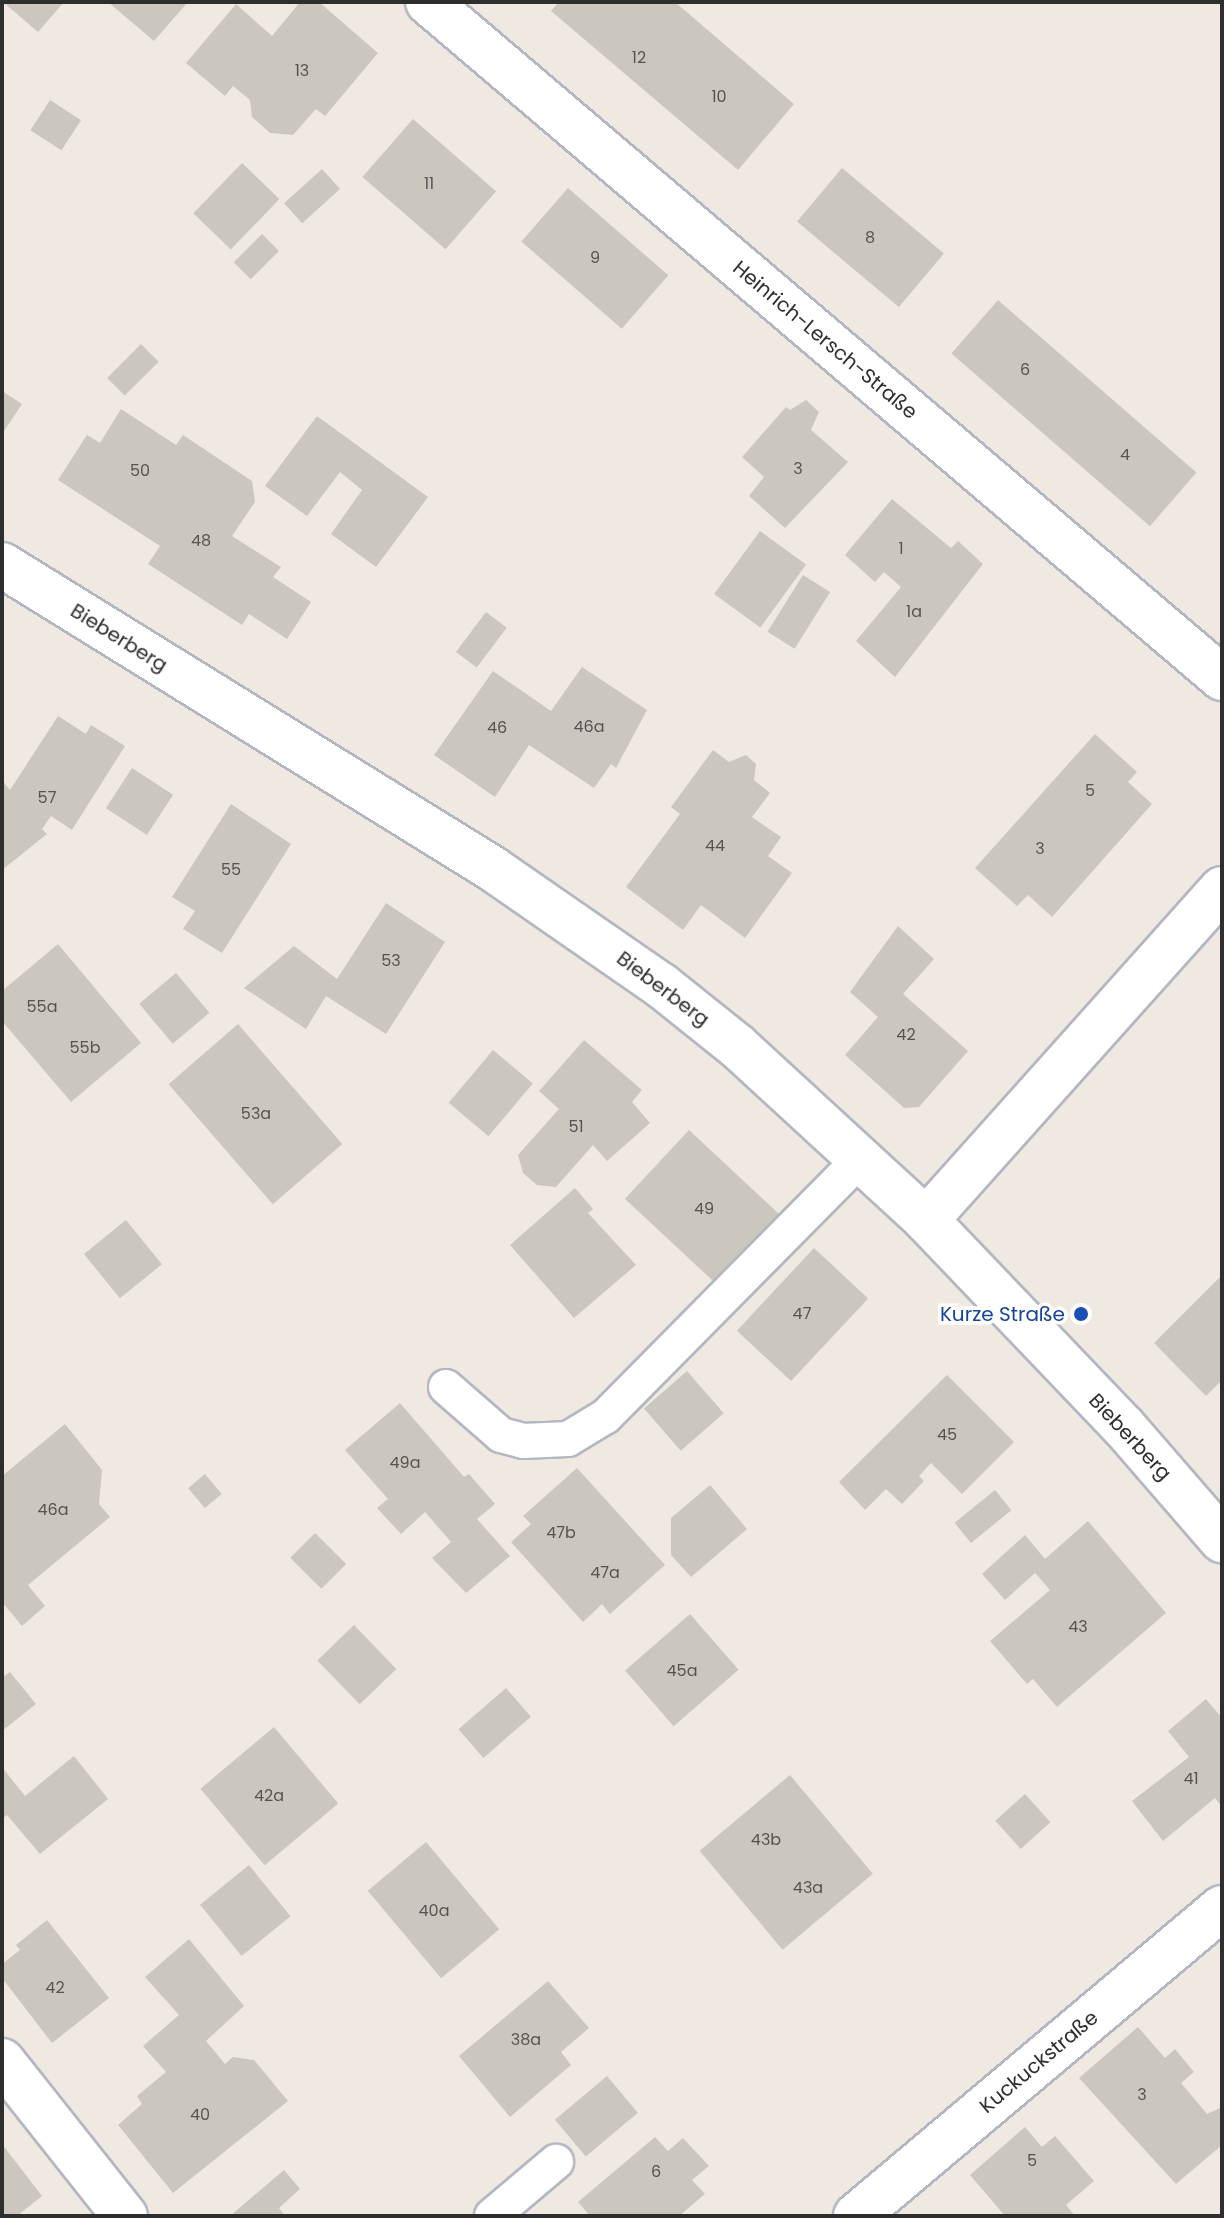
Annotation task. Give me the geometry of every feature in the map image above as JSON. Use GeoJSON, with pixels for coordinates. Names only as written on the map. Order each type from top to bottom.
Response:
{"type":"FeatureCollection","features":[{"type":"Feature","properties":{"kind":"street","name":"Heinrich-Lersch-Straße"},"geometry":{"type":"LineString","coordinates":[[428,2],[1222,678]]}},
{"type":"Feature","properties":{"kind":"street","name":"Bieberberg"},"geometry":{"type":"LineString","coordinates":[[2,565],[578,925],[737,1046],[926,1220],[1124,1427],[1222,1540]]}},
{"type":"Feature","properties":{"kind":"street"},"geometry":{"type":"LineString","coordinates":[[926,1220],[1222,889]]}},
{"type":"Feature","properties":{"kind":"street","name":"Kuckuckstraße"},"geometry":{"type":"LineString","coordinates":[[856,2216],[1222,1908]]}},
{"type":"Feature","properties":{"kind":"street"},"geometry":{"type":"LineString","coordinates":[[2,2061],[125,2216]]}},
{"type":"Feature","properties":{"kind":"lane"},"geometry":{"type":"LineString","coordinates":[[446,1387],[501,1435],[523,1441],[568,1439],[606,1416],[860,1159]]}},
{"type":"Feature","properties":{"kind":"lane"},"geometry":{"type":"LineString","coordinates":[[492,2216],[556,2162]]}},
{"type":"Feature","properties":{"kind":"building"},"geometry":{"type":"Polygon","coordinates":[[[3,2],[64,2],[38,32],[3,2]]]}},
{"type":"Feature","properties":{"kind":"building"},"geometry":{"type":"Polygon","coordinates":[[[108,2],[188,2],[154,41],[108,2]]]}},
{"type":"Feature","properties":{"kind":"building"},"geometry":{"type":"Polygon","coordinates":[[[300,2],[319,2],[378,53],[325,116],[316,109],[293,135],[270,133],[252,117],[250,100],[233,86],[225,96],[186,63],[236,4],[272,36],[300,2]]]}},
{"type":"Feature","properties":{"kind":"building"},"geometry":{"type":"Polygon","coordinates":[[[559,2],[675,2],[794,104],[738,170],[551,11],[559,2]]]}},
{"type":"Feature","properties":{"kind":"building"},"geometry":{"type":"Polygon","coordinates":[[[50,100],[81,120],[61,150],[30,130],[50,100]]]}},
{"type":"Feature","properties":{"kind":"building"},"geometry":{"type":"Polygon","coordinates":[[[413,119],[496,191],[446,249],[362,177],[413,119]]]}},
{"type":"Feature","properties":{"kind":"building"},"geometry":{"type":"Polygon","coordinates":[[[242,163],[279,199],[231,249],[193,213],[242,163]]]}},
{"type":"Feature","properties":{"kind":"building"},"geometry":{"type":"Polygon","coordinates":[[[842,168],[944,253],[899,307],[797,222],[842,168]]]}},
{"type":"Feature","properties":{"kind":"building"},"geometry":{"type":"Polygon","coordinates":[[[322,169],[340,189],[302,223],[284,203],[322,169]]]}},
{"type":"Feature","properties":{"kind":"building"},"geometry":{"type":"Polygon","coordinates":[[[568,188],[668,275],[622,329],[521,242],[568,188]]]}},
{"type":"Feature","properties":{"kind":"building"},"geometry":{"type":"Polygon","coordinates":[[[262,234],[279,251],[251,279],[234,262],[262,234]]]}},
{"type":"Feature","properties":{"kind":"building"},"geometry":{"type":"Polygon","coordinates":[[[998,300],[1196,473],[1150,526],[951,354],[998,300]]]}},
{"type":"Feature","properties":{"kind":"building"},"geometry":{"type":"Polygon","coordinates":[[[141,344],[159,362],[125,396],[107,378],[141,344]]]}},
{"type":"Feature","properties":{"kind":"building"},"geometry":{"type":"Polygon","coordinates":[[[2,391],[22,404],[2,434],[2,391]]]}},
{"type":"Feature","properties":{"kind":"building"},"geometry":{"type":"Polygon","coordinates":[[[806,400],[819,412],[811,430],[848,462],[785,528],[749,496],[764,477],[742,457],[786,407],[790,410],[806,400]]]}},
{"type":"Feature","properties":{"kind":"building"},"geometry":{"type":"Polygon","coordinates":[[[121,409],[176,445],[183,435],[252,481],[255,502],[232,536],[281,567],[273,577],[311,602],[287,639],[249,614],[242,625],[148,564],[160,546],[58,480],[87,435],[100,443],[121,409]]]}},
{"type":"Feature","properties":{"kind":"building"},"geometry":{"type":"Polygon","coordinates":[[[317,416],[428,497],[376,567],[331,534],[362,490],[340,472],[307,516],[265,486],[317,416]]]}},
{"type":"Feature","properties":{"kind":"building"},"geometry":{"type":"Polygon","coordinates":[[[892,499],[951,548],[958,541],[983,564],[895,677],[856,641],[901,587],[884,572],[875,582],[845,555],[892,499]]]}},
{"type":"Feature","properties":{"kind":"building"},"geometry":{"type":"Polygon","coordinates":[[[760,531],[806,565],[760,628],[714,594],[760,531]]]}},
{"type":"Feature","properties":{"kind":"building"},"geometry":{"type":"Polygon","coordinates":[[[803,575],[830,592],[795,649],[767,632],[803,575]]]}},
{"type":"Feature","properties":{"kind":"building"},"geometry":{"type":"Polygon","coordinates":[[[486,612],[507,628],[477,668],[456,652],[486,612]]]}},
{"type":"Feature","properties":{"kind":"building"},"geometry":{"type":"Polygon","coordinates":[[[582,667],[647,710],[616,768],[611,764],[594,788],[529,745],[495,797],[434,755],[493,671],[551,711],[582,667]]]}},
{"type":"Feature","properties":{"kind":"building"},"geometry":{"type":"Polygon","coordinates":[[[58,716],[86,734],[91,725],[125,746],[72,830],[51,816],[42,829],[47,834],[2,870],[2,780],[10,790],[58,716]]]}},
{"type":"Feature","properties":{"kind":"building"},"geometry":{"type":"Polygon","coordinates":[[[1095,734],[1137,772],[1128,782],[1152,804],[1052,917],[1028,895],[1017,906],[975,868],[1095,734]]]}},
{"type":"Feature","properties":{"kind":"building"},"geometry":{"type":"Polygon","coordinates":[[[713,750],[729,762],[746,755],[756,764],[754,780],[770,793],[752,817],[781,837],[768,856],[792,873],[745,938],[701,905],[683,930],[626,887],[680,814],[671,807],[713,750]]]}},
{"type":"Feature","properties":{"kind":"building"},"geometry":{"type":"Polygon","coordinates":[[[132,768],[173,795],[147,835],[106,808],[132,768]]]}},
{"type":"Feature","properties":{"kind":"building"},"geometry":{"type":"Polygon","coordinates":[[[231,804],[291,844],[222,953],[183,929],[195,911],[172,897],[231,804]]]}},
{"type":"Feature","properties":{"kind":"building"},"geometry":{"type":"Polygon","coordinates":[[[386,903],[445,942],[386,1034],[326,996],[306,1029],[244,988],[294,946],[337,979],[386,903]]]}},
{"type":"Feature","properties":{"kind":"building"},"geometry":{"type":"Polygon","coordinates":[[[898,926],[934,959],[903,994],[968,1051],[919,1107],[904,1108],[845,1055],[878,1017],[850,992],[898,926]]]}},
{"type":"Feature","properties":{"kind":"building"},"geometry":{"type":"Polygon","coordinates":[[[58,944],[141,1043],[71,1102],[2,1021],[2,991],[58,944]]]}},
{"type":"Feature","properties":{"kind":"building"},"geometry":{"type":"Polygon","coordinates":[[[176,973],[209,1013],[173,1044],[139,1004],[176,973]]]}},
{"type":"Feature","properties":{"kind":"building"},"geometry":{"type":"Polygon","coordinates":[[[238,1024],[342,1144],[273,1204],[169,1084],[238,1024]]]}},
{"type":"Feature","properties":{"kind":"building"},"geometry":{"type":"Polygon","coordinates":[[[584,1040],[642,1090],[632,1102],[650,1123],[607,1161],[593,1145],[556,1187],[537,1185],[523,1173],[518,1155],[559,1109],[539,1091],[584,1040]]]}},
{"type":"Feature","properties":{"kind":"building"},"geometry":{"type":"Polygon","coordinates":[[[493,1050],[533,1083],[488,1136],[449,1103],[493,1050]]]}},
{"type":"Feature","properties":{"kind":"building"},"geometry":{"type":"Polygon","coordinates":[[[689,1130],[783,1218],[719,1287],[625,1199],[689,1130]]]}},
{"type":"Feature","properties":{"kind":"building"},"geometry":{"type":"Polygon","coordinates":[[[575,1188],[593,1209],[588,1213],[636,1265],[574,1318],[510,1245],[575,1188]]]}},
{"type":"Feature","properties":{"kind":"building"},"geometry":{"type":"Polygon","coordinates":[[[126,1220],[162,1264],[120,1298],[84,1254],[126,1220]]]}},
{"type":"Feature","properties":{"kind":"building"},"geometry":{"type":"Polygon","coordinates":[[[814,1248],[868,1298],[791,1381],[737,1331],[814,1248]]]}},
{"type":"Feature","properties":{"kind":"building"},"geometry":{"type":"Polygon","coordinates":[[[1222,1275],[1222,1380],[1206,1396],[1154,1343],[1222,1275]]]}},
{"type":"Feature","properties":{"kind":"building"},"geometry":{"type":"Polygon","coordinates":[[[687,1371],[724,1413],[681,1451],[644,1408],[687,1371]]]}},
{"type":"Feature","properties":{"kind":"building"},"geometry":{"type":"Polygon","coordinates":[[[947,1375],[1014,1442],[962,1494],[931,1463],[919,1476],[924,1481],[902,1504],[886,1489],[865,1510],[839,1482],[947,1375]]]}},
{"type":"Feature","properties":{"kind":"building"},"geometry":{"type":"Polygon","coordinates":[[[400,1403],[464,1477],[469,1474],[495,1504],[477,1519],[510,1556],[466,1593],[432,1558],[451,1542],[425,1512],[401,1534],[377,1508],[388,1499],[345,1450],[400,1403]]]}},
{"type":"Feature","properties":{"kind":"building"},"geometry":{"type":"Polygon","coordinates":[[[65,1424],[102,1470],[99,1504],[110,1517],[28,1585],[45,1606],[22,1626],[2,1602],[2,1476],[65,1424]]]}},
{"type":"Feature","properties":{"kind":"building"},"geometry":{"type":"Polygon","coordinates":[[[577,1468],[665,1565],[610,1614],[602,1604],[583,1622],[511,1542],[531,1524],[523,1516],[577,1468]]]}},
{"type":"Feature","properties":{"kind":"building"},"geometry":{"type":"Polygon","coordinates":[[[205,1474],[222,1494],[205,1508],[188,1488],[205,1474]]]}},
{"type":"Feature","properties":{"kind":"building"},"geometry":{"type":"Polygon","coordinates":[[[710,1485],[747,1529],[691,1577],[671,1555],[671,1518],[710,1485]]]}},
{"type":"Feature","properties":{"kind":"building"},"geometry":{"type":"Polygon","coordinates":[[[995,1490],[1011,1510],[971,1543],[955,1523],[995,1490]]]}},
{"type":"Feature","properties":{"kind":"building"},"geometry":{"type":"Polygon","coordinates":[[[1088,1521],[1166,1613],[1057,1707],[1033,1679],[1027,1684],[990,1641],[1050,1590],[1035,1573],[1005,1600],[982,1574],[1025,1535],[1045,1559],[1088,1521]]]}},
{"type":"Feature","properties":{"kind":"building"},"geometry":{"type":"Polygon","coordinates":[[[315,1533],[346,1564],[321,1589],[290,1558],[315,1533]]]}},
{"type":"Feature","properties":{"kind":"building"},"geometry":{"type":"Polygon","coordinates":[[[690,1614],[739,1670],[674,1726],[625,1670],[690,1614]]]}},
{"type":"Feature","properties":{"kind":"building"},"geometry":{"type":"Polygon","coordinates":[[[354,1625],[396,1669],[360,1704],[317,1660],[354,1625]]]}},
{"type":"Feature","properties":{"kind":"building"},"geometry":{"type":"Polygon","coordinates":[[[10,1672],[36,1704],[2,1731],[2,1678],[10,1672]]]}},
{"type":"Feature","properties":{"kind":"building"},"geometry":{"type":"Polygon","coordinates":[[[506,1688],[531,1717],[483,1758],[458,1729],[506,1688]]]}},
{"type":"Feature","properties":{"kind":"building"},"geometry":{"type":"Polygon","coordinates":[[[1206,1699],[1222,1718],[1222,1807],[1215,1798],[1163,1841],[1132,1801],[1189,1757],[1168,1731],[1206,1699]]]}},
{"type":"Feature","properties":{"kind":"building"},"geometry":{"type":"Polygon","coordinates":[[[274,1727],[338,1804],[265,1865],[200,1789],[274,1727]]]}},
{"type":"Feature","properties":{"kind":"building"},"geometry":{"type":"Polygon","coordinates":[[[74,1756],[108,1799],[40,1854],[7,1815],[2,1819],[2,1767],[25,1796],[74,1756]]]}},
{"type":"Feature","properties":{"kind":"building"},"geometry":{"type":"Polygon","coordinates":[[[790,1775],[873,1874],[783,1950],[700,1851],[790,1775]]]}},
{"type":"Feature","properties":{"kind":"building"},"geometry":{"type":"Polygon","coordinates":[[[1025,1794],[1050,1822],[1021,1849],[995,1821],[1025,1794]]]}},
{"type":"Feature","properties":{"kind":"building"},"geometry":{"type":"Polygon","coordinates":[[[426,1842],[499,1929],[441,1978],[368,1891],[426,1842]]]}},
{"type":"Feature","properties":{"kind":"building"},"geometry":{"type":"Polygon","coordinates":[[[249,1865],[291,1916],[242,1956],[200,1905],[249,1865]]]}},
{"type":"Feature","properties":{"kind":"building"},"geometry":{"type":"Polygon","coordinates":[[[47,1920],[109,1998],[52,2043],[2,1978],[2,1964],[20,1950],[16,1945],[47,1920]]]}},
{"type":"Feature","properties":{"kind":"building"},"geometry":{"type":"Polygon","coordinates":[[[189,1939],[244,2006],[206,2041],[225,2064],[233,2057],[254,2060],[288,2101],[173,2193],[118,2125],[142,2104],[137,2096],[166,2072],[143,2046],[179,2015],[145,1977],[189,1939]]]}},
{"type":"Feature","properties":{"kind":"building"},"geometry":{"type":"Polygon","coordinates":[[[548,1981],[589,2028],[561,2052],[571,2065],[510,2117],[459,2056],[548,1981]]]}},
{"type":"Feature","properties":{"kind":"building"},"geometry":{"type":"Polygon","coordinates":[[[1138,2027],[1165,2058],[1175,2049],[1194,2072],[1181,2083],[1207,2114],[1222,2107],[1222,2145],[1176,2184],[1079,2078],[1138,2027]]]}},
{"type":"Feature","properties":{"kind":"building"},"geometry":{"type":"Polygon","coordinates":[[[607,2076],[638,2113],[586,2156],[555,2120],[607,2076]]]}},
{"type":"Feature","properties":{"kind":"building"},"geometry":{"type":"Polygon","coordinates":[[[1025,2127],[1042,2147],[1055,2136],[1094,2181],[1066,2205],[1075,2216],[1005,2216],[970,2175],[1025,2127]]]}},
{"type":"Feature","properties":{"kind":"building"},"geometry":{"type":"Polygon","coordinates":[[[655,2137],[668,2151],[683,2138],[709,2166],[692,2180],[705,2194],[679,2216],[590,2216],[578,2202],[655,2137]]]}},
{"type":"Feature","properties":{"kind":"building"},"geometry":{"type":"Polygon","coordinates":[[[2,2144],[42,2196],[17,2216],[2,2216],[2,2144]]]}},
{"type":"Feature","properties":{"kind":"building"},"geometry":{"type":"Polygon","coordinates":[[[284,2170],[300,2189],[279,2208],[285,2216],[230,2216],[284,2170]]]}},
{"type":"Feature","properties":{"kind":"place","name":"Kurze Straße"},"geometry":{"type":"Point","coordinates":[1081,1314]}}]}
